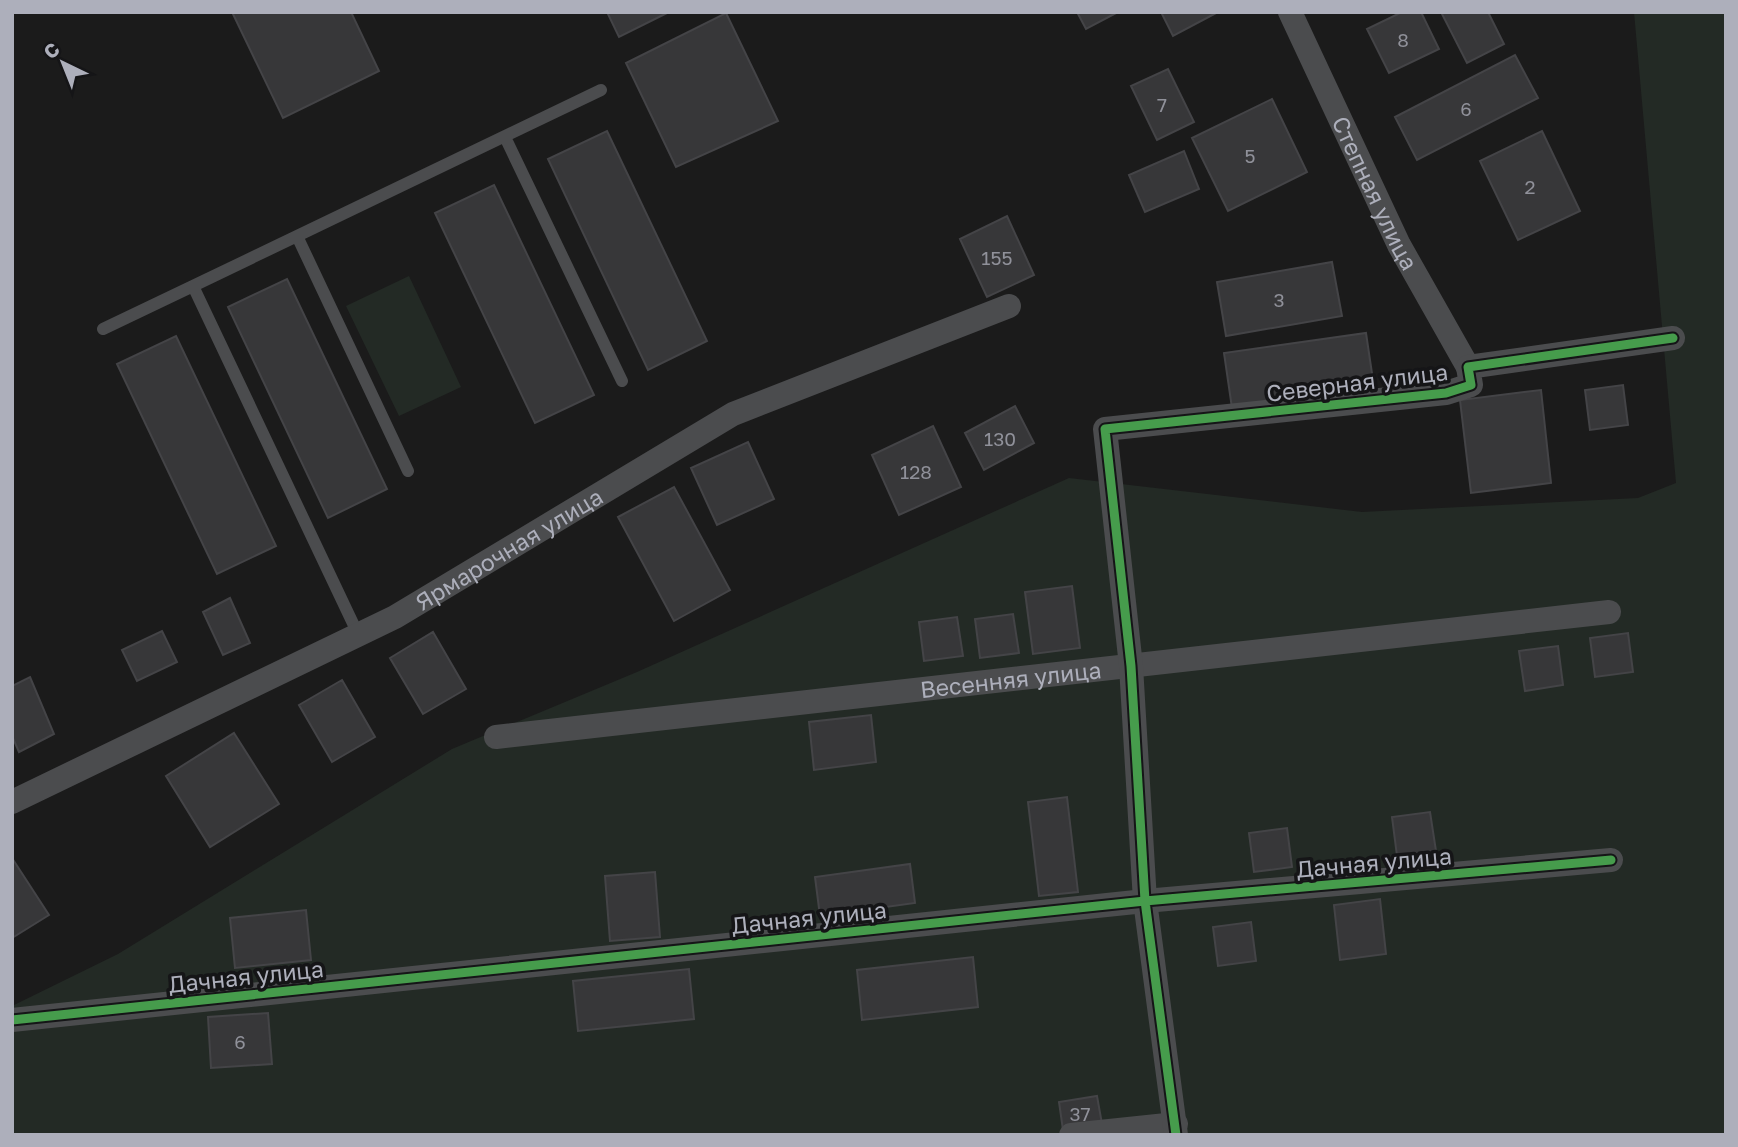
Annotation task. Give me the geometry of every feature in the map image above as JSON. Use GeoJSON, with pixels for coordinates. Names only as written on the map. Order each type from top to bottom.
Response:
{"type":"FeatureCollection","features":[{"type":"Feature","properties":{"kind":"street","name":"Степная улица"},"geometry":{"type":"LineString","coordinates":[[1290,12],[1399,245],[1468,367]]}},
{"type":"Feature","properties":{"kind":"street","name":"Ярмарочная улица"},"geometry":{"type":"LineString","coordinates":[[12,802],[395,617],[733,414],[1009,306]]}},
{"type":"Feature","properties":{"kind":"street","name":"Северная улица"},"geometry":{"type":"LineString","coordinates":[[1130,666],[1105,429],[1446,393],[1471,385],[1468,367],[1674,338]]}},
{"type":"Feature","properties":{"kind":"street","name":"Весенняя улица"},"geometry":{"type":"LineString","coordinates":[[496,737],[1609,612]]}},
{"type":"Feature","properties":{"kind":"street"},"geometry":{"type":"LineString","coordinates":[[1071,1135],[1176,1129],[1145,901],[1130,666]]}},
{"type":"Feature","properties":{"kind":"street","name":"Дачная улица"},"geometry":{"type":"LineString","coordinates":[[12,1020],[1145,901],[1611,860]]}},
{"type":"Feature","properties":{"kind":"lane"},"geometry":{"type":"LineString","coordinates":[[103,329],[601,90]]}},
{"type":"Feature","properties":{"kind":"lane"},"geometry":{"type":"LineString","coordinates":[[505,137],[622,381]]}},
{"type":"Feature","properties":{"kind":"lane"},"geometry":{"type":"LineString","coordinates":[[297,236],[408,471]]}},
{"type":"Feature","properties":{"kind":"lane"},"geometry":{"type":"LineString","coordinates":[[193,286],[358,634]]}},
{"type":"Feature","properties":{"kind":"shaded area"},"geometry":{"type":"Polygon","coordinates":[[[1634,12],[1726,12],[1726,1135],[12,1135],[12,1006],[118,954],[452,749],[637,672],[1069,478],[1362,512],[1638,498],[1676,483],[1634,12]]]}},
{"type":"Feature","properties":{"kind":"shaded area"},"geometry":{"type":"Polygon","coordinates":[[[409,276],[461,387],[399,416],[346,306],[409,276]]]}},
{"type":"Feature","properties":{"kind":"building"},"geometry":{"type":"Polygon","coordinates":[[[232,12],[351,12],[379,71],[283,118],[232,12]]]}},
{"type":"Feature","properties":{"kind":"building"},"geometry":{"type":"Polygon","coordinates":[[[607,12],[669,12],[619,37],[607,12]]]}},
{"type":"Feature","properties":{"kind":"building"},"geometry":{"type":"Polygon","coordinates":[[[1077,12],[1118,12],[1086,29],[1077,12]]]}},
{"type":"Feature","properties":{"kind":"building"},"geometry":{"type":"Polygon","coordinates":[[[1161,12],[1218,12],[1173,36],[1161,12]]]}},
{"type":"Feature","properties":{"kind":"building"},"geometry":{"type":"Polygon","coordinates":[[[1402,12],[1421,12],[1439,49],[1389,73],[1367,29],[1402,12]]]}},
{"type":"Feature","properties":{"kind":"building"},"geometry":{"type":"Polygon","coordinates":[[[1441,12],[1488,12],[1504,44],[1467,63],[1441,12]]]}},
{"type":"Feature","properties":{"kind":"building"},"geometry":{"type":"Polygon","coordinates":[[[726,13],[778,121],[676,167],[626,63],[726,13]]]}},
{"type":"Feature","properties":{"kind":"building"},"geometry":{"type":"Polygon","coordinates":[[[1515,55],[1538,98],[1417,160],[1395,117],[1515,55]]]}},
{"type":"Feature","properties":{"kind":"building"},"geometry":{"type":"Polygon","coordinates":[[[1168,69],[1194,122],[1157,140],[1131,86],[1168,69]]]}},
{"type":"Feature","properties":{"kind":"building"},"geometry":{"type":"Polygon","coordinates":[[[1272,99],[1307,172],[1228,211],[1192,138],[1272,99]]]}},
{"type":"Feature","properties":{"kind":"building"},"geometry":{"type":"Polygon","coordinates":[[[607,131],[707,341],[648,370],[548,159],[607,131]]]}},
{"type":"Feature","properties":{"kind":"building"},"geometry":{"type":"Polygon","coordinates":[[[1542,131],[1580,211],[1518,240],[1480,161],[1542,131]]]}},
{"type":"Feature","properties":{"kind":"building"},"geometry":{"type":"Polygon","coordinates":[[[1184,151],[1199,189],[1145,212],[1129,175],[1184,151]]]}},
{"type":"Feature","properties":{"kind":"building"},"geometry":{"type":"Polygon","coordinates":[[[494,185],[594,395],[535,423],[435,213],[494,185]]]}},
{"type":"Feature","properties":{"kind":"building"},"geometry":{"type":"Polygon","coordinates":[[[1007,216],[1034,275],[987,297],[960,239],[1007,216]]]}},
{"type":"Feature","properties":{"kind":"building"},"geometry":{"type":"Polygon","coordinates":[[[1332,262],[1342,316],[1226,336],[1217,282],[1332,262]]]}},
{"type":"Feature","properties":{"kind":"building"},"geometry":{"type":"Polygon","coordinates":[[[287,279],[387,489],[328,518],[228,307],[287,279]]]}},
{"type":"Feature","properties":{"kind":"building"},"geometry":{"type":"Polygon","coordinates":[[[1366,333],[1374,387],[1232,408],[1224,353],[1366,333]]]}},
{"type":"Feature","properties":{"kind":"building"},"geometry":{"type":"Polygon","coordinates":[[[176,336],[276,546],[217,574],[117,364],[176,336]]]}},
{"type":"Feature","properties":{"kind":"building"},"geometry":{"type":"Polygon","coordinates":[[[1623,385],[1628,425],[1590,430],[1585,390],[1623,385]]]}},
{"type":"Feature","properties":{"kind":"building"},"geometry":{"type":"Polygon","coordinates":[[[1541,390],[1551,483],[1471,493],[1460,400],[1541,390]]]}},
{"type":"Feature","properties":{"kind":"building"},"geometry":{"type":"Polygon","coordinates":[[[1015,406],[1034,443],[984,470],[965,433],[1015,406]]]}},
{"type":"Feature","properties":{"kind":"building"},"geometry":{"type":"Polygon","coordinates":[[[933,426],[961,487],[899,515],[872,455],[933,426]]]}},
{"type":"Feature","properties":{"kind":"building"},"geometry":{"type":"Polygon","coordinates":[[[748,442],[774,499],[717,525],[691,468],[748,442]]]}},
{"type":"Feature","properties":{"kind":"building"},"geometry":{"type":"Polygon","coordinates":[[[674,487],[730,590],[674,621],[618,517],[674,487]]]}},
{"type":"Feature","properties":{"kind":"building"},"geometry":{"type":"Polygon","coordinates":[[[1072,586],[1080,648],[1033,654],[1025,592],[1072,586]]]}},
{"type":"Feature","properties":{"kind":"building"},"geometry":{"type":"Polygon","coordinates":[[[230,598],[250,643],[223,655],[203,612],[230,598]]]}},
{"type":"Feature","properties":{"kind":"building"},"geometry":{"type":"Polygon","coordinates":[[[1013,614],[1019,653],[980,658],[975,619],[1013,614]]]}},
{"type":"Feature","properties":{"kind":"building"},"geometry":{"type":"Polygon","coordinates":[[[957,617],[963,656],[924,661],[919,622],[957,617]]]}},
{"type":"Feature","properties":{"kind":"building"},"geometry":{"type":"Polygon","coordinates":[[[162,631],[177,662],[137,681],[122,650],[162,631]]]}},
{"type":"Feature","properties":{"kind":"building"},"geometry":{"type":"Polygon","coordinates":[[[433,632],[466,689],[423,714],[390,658],[433,632]]]}},
{"type":"Feature","properties":{"kind":"building"},"geometry":{"type":"Polygon","coordinates":[[[1628,633],[1633,672],[1595,677],[1590,638],[1628,633]]]}},
{"type":"Feature","properties":{"kind":"building"},"geometry":{"type":"Polygon","coordinates":[[[1558,646],[1563,685],[1525,691],[1519,651],[1558,646]]]}},
{"type":"Feature","properties":{"kind":"building"},"geometry":{"type":"Polygon","coordinates":[[[30,677],[54,734],[19,752],[12,736],[12,686],[30,677]]]}},
{"type":"Feature","properties":{"kind":"building"},"geometry":{"type":"Polygon","coordinates":[[[342,680],[375,737],[332,762],[299,705],[342,680]]]}},
{"type":"Feature","properties":{"kind":"building"},"geometry":{"type":"Polygon","coordinates":[[[871,715],[876,762],[814,770],[809,722],[871,715]]]}},
{"type":"Feature","properties":{"kind":"building"},"geometry":{"type":"Polygon","coordinates":[[[234,733],[279,804],[210,847],[166,776],[234,733]]]}},
{"type":"Feature","properties":{"kind":"building"},"geometry":{"type":"Polygon","coordinates":[[[1067,797],[1078,892],[1039,896],[1028,802],[1067,797]]]}},
{"type":"Feature","properties":{"kind":"building"},"geometry":{"type":"Polygon","coordinates":[[[1430,812],[1436,851],[1397,856],[1392,817],[1430,812]]]}},
{"type":"Feature","properties":{"kind":"building"},"geometry":{"type":"Polygon","coordinates":[[[1287,828],[1292,867],[1254,872],[1249,833],[1287,828]]]}},
{"type":"Feature","properties":{"kind":"building"},"geometry":{"type":"Polygon","coordinates":[[[12,858],[49,915],[12,938],[12,858]]]}},
{"type":"Feature","properties":{"kind":"building"},"geometry":{"type":"Polygon","coordinates":[[[910,864],[915,903],[820,916],[815,877],[910,864]]]}},
{"type":"Feature","properties":{"kind":"building"},"geometry":{"type":"Polygon","coordinates":[[[655,872],[660,937],[610,941],[605,876],[655,872]]]}},
{"type":"Feature","properties":{"kind":"building"},"geometry":{"type":"Polygon","coordinates":[[[1380,899],[1386,954],[1340,960],[1334,905],[1380,899]]]}},
{"type":"Feature","properties":{"kind":"building"},"geometry":{"type":"Polygon","coordinates":[[[306,910],[311,960],[235,968],[230,918],[306,910]]]}},
{"type":"Feature","properties":{"kind":"building"},"geometry":{"type":"Polygon","coordinates":[[[1251,922],[1256,961],[1218,966],[1213,927],[1251,922]]]}},
{"type":"Feature","properties":{"kind":"building"},"geometry":{"type":"Polygon","coordinates":[[[973,957],[978,1007],[862,1020],[857,970],[973,957]]]}},
{"type":"Feature","properties":{"kind":"building"},"geometry":{"type":"Polygon","coordinates":[[[689,969],[694,1019],[578,1031],[573,981],[689,969]]]}},
{"type":"Feature","properties":{"kind":"building"},"geometry":{"type":"Polygon","coordinates":[[[268,1013],[272,1064],[211,1068],[208,1017],[268,1013]]]}},
{"type":"Feature","properties":{"kind":"building"},"geometry":{"type":"Polygon","coordinates":[[[1097,1096],[1102,1124],[1063,1130],[1059,1102],[1097,1096]]]}},
{"type":"Feature","properties":{"kind":"cycle path"},"geometry":{"type":"LineString","coordinates":[[1176,1135],[1145,901],[1131,666],[1105,429],[1446,393],[1471,385],[1468,367],[1673,338]]}},
{"type":"Feature","properties":{"kind":"cycle path"},"geometry":{"type":"LineString","coordinates":[[12,1020],[1145,901],[1611,860]]}}]}
